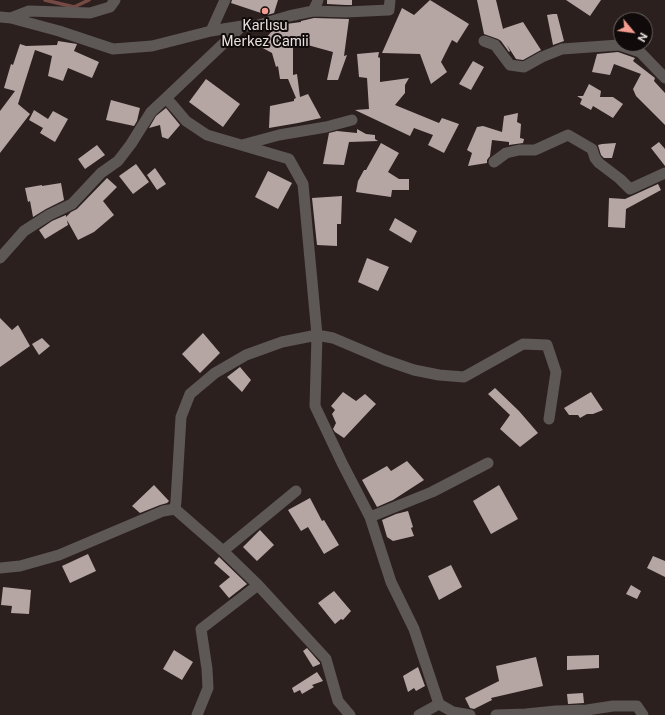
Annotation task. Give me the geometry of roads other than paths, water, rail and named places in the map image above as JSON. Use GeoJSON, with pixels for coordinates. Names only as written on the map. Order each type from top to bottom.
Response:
{"type":"FeatureCollection","features":[{"type":"Feature","properties":{"kind":"street"},"geometry":{"type":"LineString","coordinates":[[6,17],[29,10],[90,13],[110,7],[115,0]]}},
{"type":"Feature","properties":{"kind":"street"},"geometry":{"type":"LineString","coordinates":[[211,31],[224,0]]}},
{"type":"Feature","properties":{"kind":"street"},"geometry":{"type":"LineString","coordinates":[[313,11],[318,3],[318,0]]}},
{"type":"Feature","properties":{"kind":"street"},"geometry":{"type":"LineString","coordinates":[[6,17],[59,31],[113,49],[152,46],[211,31],[242,26],[255,26],[313,11],[346,12],[389,10],[390,0]]}},
{"type":"Feature","properties":{"kind":"street"},"geometry":{"type":"LineString","coordinates":[[0,258],[24,231],[72,204],[101,173],[118,161],[131,144],[151,112],[242,26]]}},
{"type":"Feature","properties":{"kind":"street"},"geometry":{"type":"LineString","coordinates":[[484,41],[495,46],[510,66],[524,67],[542,57],[562,49],[619,45],[640,52],[665,78]]}},
{"type":"Feature","properties":{"kind":"street"},"geometry":{"type":"LineString","coordinates":[[166,98],[186,121],[207,135],[290,160],[303,184],[317,335],[315,406],[342,464],[370,517],[391,582],[414,629],[439,704],[453,712],[470,715]]}},
{"type":"Feature","properties":{"kind":"street"},"geometry":{"type":"LineString","coordinates":[[242,145],[279,135],[326,127],[352,120]]}},
{"type":"Feature","properties":{"kind":"street"},"geometry":{"type":"LineString","coordinates":[[494,162],[506,153],[519,150],[535,150],[568,135],[592,150],[600,163],[630,189],[665,173]]}},
{"type":"Feature","properties":{"kind":"street"},"geometry":{"type":"LineString","coordinates":[[175,509],[181,417],[190,394],[215,373],[246,355],[282,342],[317,335],[333,338],[385,360],[414,370],[439,375],[464,377],[523,344],[547,345],[556,372],[549,419]]}},
{"type":"Feature","properties":{"kind":"street"},"geometry":{"type":"LineString","coordinates":[[370,517],[432,492],[488,463]]}},
{"type":"Feature","properties":{"kind":"street"},"geometry":{"type":"LineString","coordinates":[[223,550],[296,491]]}},
{"type":"Feature","properties":{"kind":"street"},"geometry":{"type":"LineString","coordinates":[[175,509],[223,550],[258,585],[326,659],[338,701],[350,715]]}},
{"type":"Feature","properties":{"kind":"street"},"geometry":{"type":"LineString","coordinates":[[0,568],[20,566],[59,556],[157,514],[175,509]]}},
{"type":"Feature","properties":{"kind":"street"},"geometry":{"type":"LineString","coordinates":[[197,715],[208,688],[207,669],[201,629],[258,585]]}},
{"type":"Feature","properties":{"kind":"street"},"geometry":{"type":"LineString","coordinates":[[419,715],[439,704]]}},
{"type":"Feature","properties":{"kind":"street"},"geometry":{"type":"LineString","coordinates":[[496,715],[587,710],[613,706],[637,706],[643,715]]}},
{"type":"Feature","properties":{"kind":"waterway"},"geometry":{"type":"LineString","coordinates":[[45,0],[74,7],[89,0]]}},
{"type":"Feature","properties":{"kind":"place","name":"Karlısu Merkez Camii"},"geometry":{"type":"Point","coordinates":[265,11]}}]}
